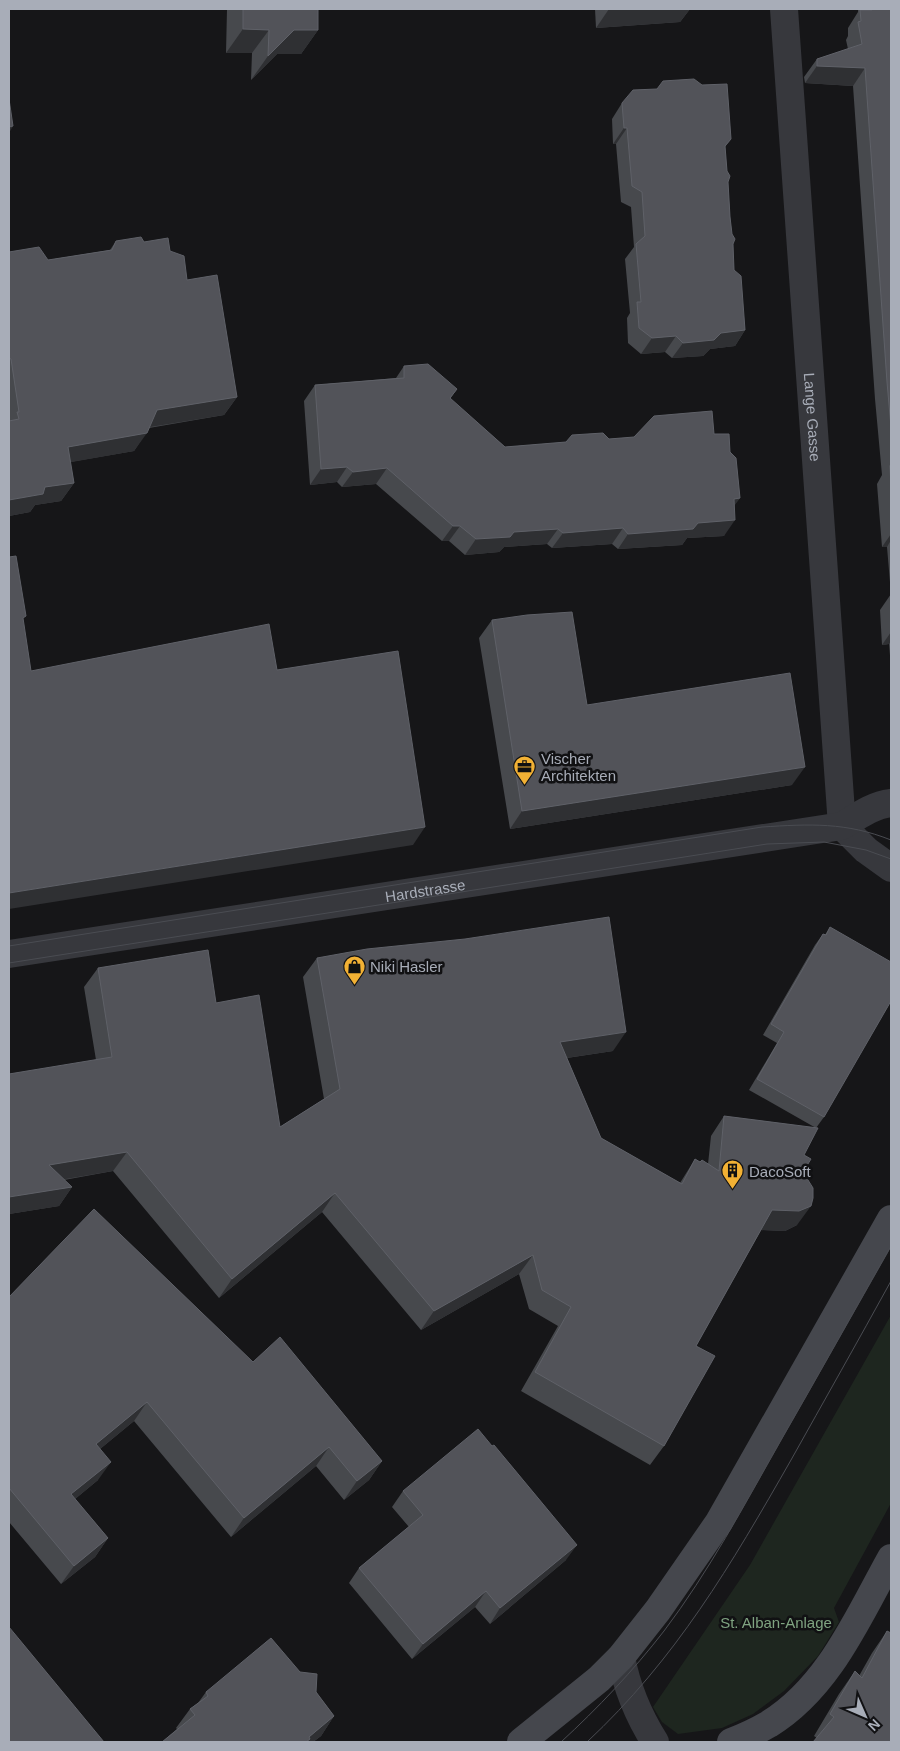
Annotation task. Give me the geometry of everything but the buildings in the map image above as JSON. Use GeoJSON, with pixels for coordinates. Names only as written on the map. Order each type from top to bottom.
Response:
{"type":"FeatureCollection","features":[{"type":"Feature","properties":{"kind":"main road"},"geometry":{"type":"LineString","coordinates":[[521,1742],[599,1679],[621,1657],[658,1610],[719,1522],[891,1219]]}},
{"type":"Feature","properties":{"kind":"main road"},"geometry":{"type":"LineString","coordinates":[[731,1742],[749,1735],[770,1723],[794,1706],[814,1686],[833,1661],[891,1558]]}},
{"type":"Feature","properties":{"kind":"street","name":"Lange Gasse"},"geometry":{"type":"LineString","coordinates":[[784,9],[842,826]]}},
{"type":"Feature","properties":{"kind":"street","name":"Hardstrasse"},"geometry":{"type":"LineString","coordinates":[[9,954],[842,826],[881,804],[891,803]]}},
{"type":"Feature","properties":{"kind":"street"},"geometry":{"type":"LineString","coordinates":[[842,826],[866,850],[891,868]]}},
{"type":"Feature","properties":{"kind":"street"},"geometry":{"type":"LineString","coordinates":[[621,1657],[631,1698],[642,1722],[655,1742]]}},
{"type":"Feature","properties":{"kind":"green space","name":"St. Alban-Anlage"},"geometry":{"type":"Polygon","coordinates":[[[891,1315],[891,1503],[834,1608],[839,1622],[818,1656],[784,1691],[753,1714],[722,1728],[678,1734],[662,1722],[653,1707],[750,1565],[891,1315]]]}},
{"type":"Feature","properties":{"kind":"tram line"},"geometry":{"type":"LineString","coordinates":[[9,946],[762,827],[796,825],[843,827],[875,834],[891,840]]}},
{"type":"Feature","properties":{"kind":"tram line"},"geometry":{"type":"LineString","coordinates":[[9,963],[767,844],[824,842],[866,850],[891,859]]}},
{"type":"Feature","properties":{"kind":"tram line"},"geometry":{"type":"LineString","coordinates":[[561,1742],[628,1675],[664,1631],[696,1586],[740,1513],[891,1246]]}},
{"type":"Feature","properties":{"kind":"tram line"},"geometry":{"type":"LineString","coordinates":[[587,1742],[648,1678],[675,1644],[724,1573],[791,1460],[891,1281]]}},
{"type":"Feature","properties":{"kind":"place","name":"Vischer Architekten"},"geometry":{"type":"Point","coordinates":[525,786]}},
{"type":"Feature","properties":{"kind":"place","name":"Niki Hasler"},"geometry":{"type":"Point","coordinates":[354,985]}},
{"type":"Feature","properties":{"kind":"place","name":"DacoSoft"},"geometry":{"type":"Point","coordinates":[733,1190]}}]}
